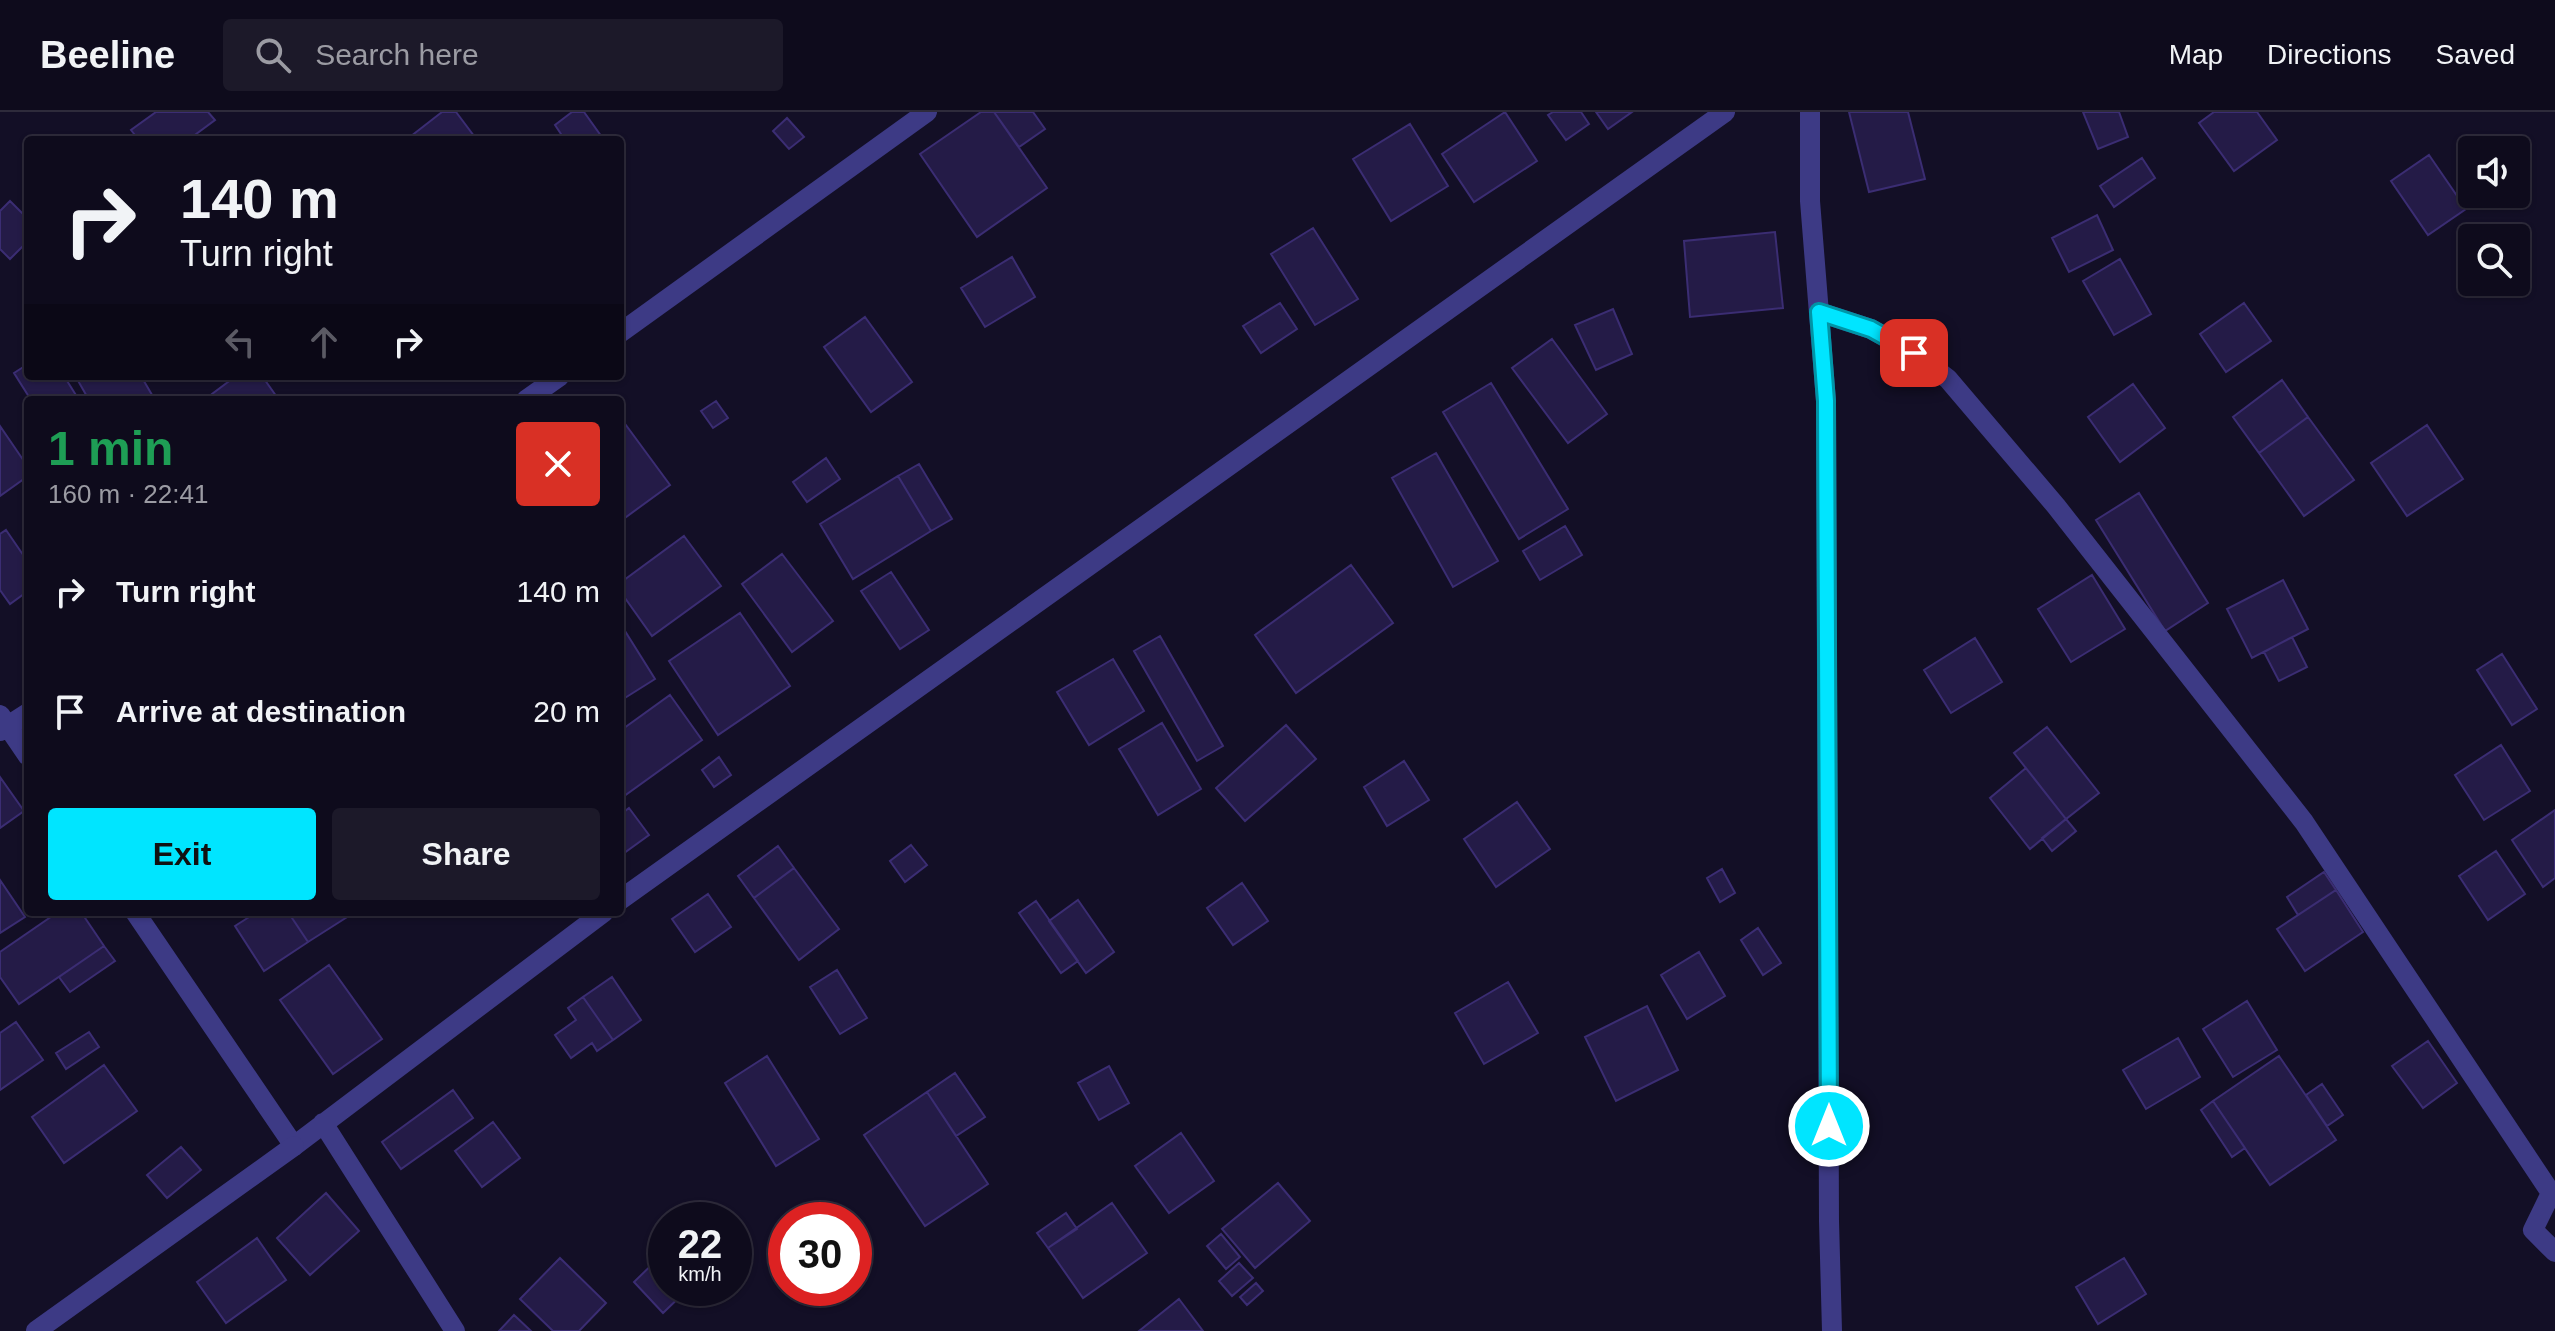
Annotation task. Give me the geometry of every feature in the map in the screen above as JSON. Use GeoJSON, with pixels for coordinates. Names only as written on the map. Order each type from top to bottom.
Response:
{"type":"FeatureCollection","features":[{"type":"Feature","properties":{"kind":"street"},"geometry":{"type":"LineString","coordinates":[[624,330],[927,112]]}},
{"type":"Feature","properties":{"kind":"street"},"geometry":{"type":"LineString","coordinates":[[624,897],[1725,112]]}},
{"type":"Feature","properties":{"kind":"street"},"geometry":{"type":"LineString","coordinates":[[1810,112],[1810,201],[1826,401],[1832,1331]]}},
{"type":"Feature","properties":{"kind":"street"},"geometry":{"type":"LineString","coordinates":[[1819,312],[1871,329],[1914,353],[1948,379],[2056,506],[2304,822],[2551,1193],[2533,1230],[2555,1252]]}},
{"type":"Feature","properties":{"kind":"street"},"geometry":{"type":"LineString","coordinates":[[532,396],[554,380]]}},
{"type":"Feature","properties":{"kind":"street"},"geometry":{"type":"LineString","coordinates":[[24,715],[2,724],[24,751]]}},
{"type":"Feature","properties":{"kind":"street"},"geometry":{"type":"LineString","coordinates":[[138,916],[294,1146]]}},
{"type":"Feature","properties":{"kind":"street"},"geometry":{"type":"LineString","coordinates":[[36,1331],[294,1146],[599,916]]}},
{"type":"Feature","properties":{"kind":"street"},"geometry":{"type":"LineString","coordinates":[[323,1123],[455,1331]]}},
{"type":"Feature","properties":{"kind":"building"},"geometry":{"type":"Polygon","coordinates":[[[156,112],[208,112],[215,120],[193,136],[136,136],[131,130],[156,112]]]}},
{"type":"Feature","properties":{"kind":"building"},"geometry":{"type":"Polygon","coordinates":[[[442,112],[456,112],[474,136],[411,136],[442,112]]]}},
{"type":"Feature","properties":{"kind":"building"},"geometry":{"type":"Polygon","coordinates":[[[572,112],[584,112],[601,136],[562,136],[555,125],[572,112]]]}},
{"type":"Feature","properties":{"kind":"building"},"geometry":{"type":"Polygon","coordinates":[[[981,112],[994,112],[1047,188],[977,237],[920,154],[981,112]]]}},
{"type":"Feature","properties":{"kind":"building"},"geometry":{"type":"Polygon","coordinates":[[[994,112],[1033,112],[1045,129],[1019,147],[994,112]]]}},
{"type":"Feature","properties":{"kind":"building"},"geometry":{"type":"Polygon","coordinates":[[[1505,112],[1537,161],[1474,202],[1442,154],[1505,112]]]}},
{"type":"Feature","properties":{"kind":"building"},"geometry":{"type":"Polygon","coordinates":[[[1553,112],[1581,112],[1589,124],[1566,140],[1548,115],[1553,112]]]}},
{"type":"Feature","properties":{"kind":"building"},"geometry":{"type":"Polygon","coordinates":[[[1596,112],[1632,112],[1608,129],[1596,112]]]}},
{"type":"Feature","properties":{"kind":"building"},"geometry":{"type":"Polygon","coordinates":[[[1849,112],[1908,112],[1925,179],[1869,192],[1849,112]]]}},
{"type":"Feature","properties":{"kind":"building"},"geometry":{"type":"Polygon","coordinates":[[[2083,112],[2119,112],[2128,137],[2098,149],[2083,112]]]}},
{"type":"Feature","properties":{"kind":"building"},"geometry":{"type":"Polygon","coordinates":[[[2214,112],[2257,112],[2277,140],[2234,171],[2199,123],[2214,112]]]}},
{"type":"Feature","properties":{"kind":"building"},"geometry":{"type":"Polygon","coordinates":[[[787,118],[804,137],[789,149],[773,131],[787,118]]]}},
{"type":"Feature","properties":{"kind":"building"},"geometry":{"type":"Polygon","coordinates":[[[1410,124],[1448,186],[1391,221],[1353,159],[1410,124]]]}},
{"type":"Feature","properties":{"kind":"building"},"geometry":{"type":"Polygon","coordinates":[[[2429,155],[2458,197],[2458,208],[2466,209],[2428,235],[2391,181],[2429,155]]]}},
{"type":"Feature","properties":{"kind":"building"},"geometry":{"type":"Polygon","coordinates":[[[2142,158],[2155,178],[2114,207],[2100,186],[2142,158]]]}},
{"type":"Feature","properties":{"kind":"building"},"geometry":{"type":"Polygon","coordinates":[[[10,201],[24,215],[24,245],[10,259],[0,249],[0,211],[10,201]]]}},
{"type":"Feature","properties":{"kind":"building"},"geometry":{"type":"Polygon","coordinates":[[[2097,215],[2113,250],[2069,272],[2052,238],[2097,215]]]}},
{"type":"Feature","properties":{"kind":"building"},"geometry":{"type":"Polygon","coordinates":[[[1313,228],[1358,299],[1315,325],[1271,254],[1313,228]]]}},
{"type":"Feature","properties":{"kind":"building"},"geometry":{"type":"Polygon","coordinates":[[[1775,232],[1783,308],[1690,317],[1684,241],[1775,232]]]}},
{"type":"Feature","properties":{"kind":"building"},"geometry":{"type":"Polygon","coordinates":[[[1012,257],[1035,297],[985,327],[961,288],[1012,257]]]}},
{"type":"Feature","properties":{"kind":"building"},"geometry":{"type":"Polygon","coordinates":[[[2120,259],[2151,314],[2114,335],[2083,281],[2120,259]]]}},
{"type":"Feature","properties":{"kind":"building"},"geometry":{"type":"Polygon","coordinates":[[[1280,303],[1297,329],[1261,353],[1243,326],[1280,303]]]}},
{"type":"Feature","properties":{"kind":"building"},"geometry":{"type":"Polygon","coordinates":[[[2244,303],[2271,341],[2226,372],[2200,334],[2244,303]]]}},
{"type":"Feature","properties":{"kind":"building"},"geometry":{"type":"Polygon","coordinates":[[[1613,309],[1632,354],[1596,370],[1575,325],[1613,309]]]}},
{"type":"Feature","properties":{"kind":"building"},"geometry":{"type":"Polygon","coordinates":[[[865,317],[912,382],[871,412],[824,347],[865,317]]]}},
{"type":"Feature","properties":{"kind":"building"},"geometry":{"type":"Polygon","coordinates":[[[1552,339],[1607,414],[1568,443],[1512,368],[1552,339]]]}},
{"type":"Feature","properties":{"kind":"building"},"geometry":{"type":"Polygon","coordinates":[[[24,367],[24,380],[66,380],[76,396],[28,396],[14,373],[24,367]]]}},
{"type":"Feature","properties":{"kind":"building"},"geometry":{"type":"Polygon","coordinates":[[[78,380],[143,380],[153,396],[87,396],[78,380]]]}},
{"type":"Feature","properties":{"kind":"building"},"geometry":{"type":"Polygon","coordinates":[[[231,380],[265,380],[276,396],[213,396],[231,380]]]}},
{"type":"Feature","properties":{"kind":"building"},"geometry":{"type":"Polygon","coordinates":[[[2282,380],[2308,417],[2259,453],[2233,417],[2282,380]]]}},
{"type":"Feature","properties":{"kind":"building"},"geometry":{"type":"Polygon","coordinates":[[[1491,383],[1568,509],[1519,539],[1443,412],[1491,383]]]}},
{"type":"Feature","properties":{"kind":"building"},"geometry":{"type":"Polygon","coordinates":[[[2133,384],[2165,428],[2120,462],[2088,417],[2133,384]]]}},
{"type":"Feature","properties":{"kind":"building"},"geometry":{"type":"Polygon","coordinates":[[[716,401],[728,418],[713,428],[701,411],[716,401]]]}},
{"type":"Feature","properties":{"kind":"building"},"geometry":{"type":"Polygon","coordinates":[[[2308,417],[2354,480],[2304,516],[2259,453],[2308,417]]]}},
{"type":"Feature","properties":{"kind":"building"},"geometry":{"type":"Polygon","coordinates":[[[624,422],[670,485],[624,519],[624,422]]]}},
{"type":"Feature","properties":{"kind":"building"},"geometry":{"type":"Polygon","coordinates":[[[2427,425],[2463,479],[2407,516],[2371,463],[2427,425]]]}},
{"type":"Feature","properties":{"kind":"building"},"geometry":{"type":"Polygon","coordinates":[[[0,426],[24,461],[24,479],[0,496],[0,426]]]}},
{"type":"Feature","properties":{"kind":"building"},"geometry":{"type":"Polygon","coordinates":[[[1436,453],[1498,561],[1453,587],[1392,478],[1436,453]]]}},
{"type":"Feature","properties":{"kind":"building"},"geometry":{"type":"Polygon","coordinates":[[[826,458],[840,479],[807,502],[793,482],[826,458]]]}},
{"type":"Feature","properties":{"kind":"building"},"geometry":{"type":"Polygon","coordinates":[[[919,464],[952,519],[931,531],[898,476],[919,464]]]}},
{"type":"Feature","properties":{"kind":"building"},"geometry":{"type":"Polygon","coordinates":[[[898,476],[931,531],[853,579],[820,524],[898,476]]]}},
{"type":"Feature","properties":{"kind":"building"},"geometry":{"type":"Polygon","coordinates":[[[2139,493],[2208,603],[2165,631],[2096,520],[2139,493]]]}},
{"type":"Feature","properties":{"kind":"building"},"geometry":{"type":"Polygon","coordinates":[[[1565,526],[1582,555],[1540,580],[1523,551],[1565,526]]]}},
{"type":"Feature","properties":{"kind":"building"},"geometry":{"type":"Polygon","coordinates":[[[6,530],[24,556],[24,594],[10,604],[0,590],[0,534],[6,530]]]}},
{"type":"Feature","properties":{"kind":"building"},"geometry":{"type":"Polygon","coordinates":[[[684,536],[721,586],[652,636],[624,597],[624,580],[684,536]]]}},
{"type":"Feature","properties":{"kind":"building"},"geometry":{"type":"Polygon","coordinates":[[[782,554],[833,621],[792,652],[742,584],[782,554]]]}},
{"type":"Feature","properties":{"kind":"building"},"geometry":{"type":"Polygon","coordinates":[[[1351,565],[1393,623],[1296,693],[1255,635],[1351,565]]]}},
{"type":"Feature","properties":{"kind":"building"},"geometry":{"type":"Polygon","coordinates":[[[891,572],[929,630],[900,649],[861,591],[891,572]]]}},
{"type":"Feature","properties":{"kind":"building"},"geometry":{"type":"Polygon","coordinates":[[[2092,575],[2125,629],[2071,662],[2038,609],[2092,575]]]}},
{"type":"Feature","properties":{"kind":"building"},"geometry":{"type":"Polygon","coordinates":[[[2283,580],[2308,629],[2252,658],[2227,609],[2283,580]]]}},
{"type":"Feature","properties":{"kind":"building"},"geometry":{"type":"Polygon","coordinates":[[[740,613],[790,686],[718,735],[669,661],[740,613]]]}},
{"type":"Feature","properties":{"kind":"building"},"geometry":{"type":"Polygon","coordinates":[[[624,629],[655,679],[624,698],[624,629]]]}},
{"type":"Feature","properties":{"kind":"building"},"geometry":{"type":"Polygon","coordinates":[[[1160,636],[1223,746],[1197,761],[1134,651],[1160,636]]]}},
{"type":"Feature","properties":{"kind":"building"},"geometry":{"type":"Polygon","coordinates":[[[2292,637],[2307,667],[2279,681],[2264,652],[2292,637]]]}},
{"type":"Feature","properties":{"kind":"building"},"geometry":{"type":"Polygon","coordinates":[[[1975,638],[2002,682],[1951,713],[1924,670],[1975,638]]]}},
{"type":"Feature","properties":{"kind":"building"},"geometry":{"type":"Polygon","coordinates":[[[2502,654],[2537,709],[2512,725],[2477,670],[2502,654]]]}},
{"type":"Feature","properties":{"kind":"building"},"geometry":{"type":"Polygon","coordinates":[[[1113,659],[1144,711],[1089,745],[1057,692],[1113,659]]]}},
{"type":"Feature","properties":{"kind":"building"},"geometry":{"type":"Polygon","coordinates":[[[670,695],[702,740],[624,796],[624,728],[670,695]]]}},
{"type":"Feature","properties":{"kind":"building"},"geometry":{"type":"Polygon","coordinates":[[[1162,723],[1201,789],[1158,815],[1119,749],[1162,723]]]}},
{"type":"Feature","properties":{"kind":"building"},"geometry":{"type":"Polygon","coordinates":[[[1286,725],[1316,759],[1245,821],[1216,788],[1286,725]]]}},
{"type":"Feature","properties":{"kind":"building"},"geometry":{"type":"Polygon","coordinates":[[[2047,727],[2099,793],[2066,819],[2014,753],[2047,727]]]}},
{"type":"Feature","properties":{"kind":"building"},"geometry":{"type":"Polygon","coordinates":[[[2501,745],[2530,791],[2484,820],[2455,775],[2501,745]]]}},
{"type":"Feature","properties":{"kind":"building"},"geometry":{"type":"Polygon","coordinates":[[[719,757],[731,775],[714,787],[702,770],[719,757]]]}},
{"type":"Feature","properties":{"kind":"building"},"geometry":{"type":"Polygon","coordinates":[[[1404,761],[1429,800],[1387,826],[1364,787],[1404,761]]]}},
{"type":"Feature","properties":{"kind":"building"},"geometry":{"type":"Polygon","coordinates":[[[2026,768],[2066,819],[2030,849],[1990,798],[2026,768]]]}},
{"type":"Feature","properties":{"kind":"building"},"geometry":{"type":"Polygon","coordinates":[[[0,777],[24,811],[0,828],[0,777]]]}},
{"type":"Feature","properties":{"kind":"building"},"geometry":{"type":"Polygon","coordinates":[[[1517,802],[1550,849],[1496,887],[1464,839],[1517,802]]]}},
{"type":"Feature","properties":{"kind":"building"},"geometry":{"type":"Polygon","coordinates":[[[629,808],[649,835],[624,853],[624,812],[629,808]]]}},
{"type":"Feature","properties":{"kind":"building"},"geometry":{"type":"Polygon","coordinates":[[[2555,810],[2555,878],[2543,887],[2512,840],[2555,810]]]}},
{"type":"Feature","properties":{"kind":"building"},"geometry":{"type":"Polygon","coordinates":[[[2066,819],[2076,831],[2052,851],[2042,838],[2066,819]]]}},
{"type":"Feature","properties":{"kind":"building"},"geometry":{"type":"Polygon","coordinates":[[[911,845],[927,865],[905,882],[890,861],[911,845]]]}},
{"type":"Feature","properties":{"kind":"building"},"geometry":{"type":"Polygon","coordinates":[[[778,846],[794,868],[754,898],[738,876],[778,846]]]}},
{"type":"Feature","properties":{"kind":"building"},"geometry":{"type":"Polygon","coordinates":[[[2496,851],[2525,894],[2488,920],[2459,876],[2496,851]]]}},
{"type":"Feature","properties":{"kind":"building"},"geometry":{"type":"Polygon","coordinates":[[[794,868],[839,929],[799,960],[754,898],[794,868]]]}},
{"type":"Feature","properties":{"kind":"building"},"geometry":{"type":"Polygon","coordinates":[[[1722,869],[1735,893],[1720,902],[1707,878],[1722,869]]]}},
{"type":"Feature","properties":{"kind":"building"},"geometry":{"type":"Polygon","coordinates":[[[2324,872],[2336,890],[2298,915],[2287,897],[2324,872]]]}},
{"type":"Feature","properties":{"kind":"building"},"geometry":{"type":"Polygon","coordinates":[[[0,880],[25,917],[0,933],[0,880]]]}},
{"type":"Feature","properties":{"kind":"building"},"geometry":{"type":"Polygon","coordinates":[[[1242,883],[1268,921],[1233,945],[1207,908],[1242,883]]]}},
{"type":"Feature","properties":{"kind":"building"},"geometry":{"type":"Polygon","coordinates":[[[2336,890],[2363,932],[2305,971],[2277,929],[2336,890]]]}},
{"type":"Feature","properties":{"kind":"building"},"geometry":{"type":"Polygon","coordinates":[[[708,894],[731,927],[695,952],[672,919],[708,894]]]}},
{"type":"Feature","properties":{"kind":"building"},"geometry":{"type":"Polygon","coordinates":[[[1078,900],[1114,952],[1086,973],[1049,921],[1078,900]]]}},
{"type":"Feature","properties":{"kind":"building"},"geometry":{"type":"Polygon","coordinates":[[[1036,901],[1078,961],[1061,973],[1019,913],[1036,901]]]}},
{"type":"Feature","properties":{"kind":"building"},"geometry":{"type":"Polygon","coordinates":[[[52,916],[84,916],[104,946],[19,1004],[0,977],[0,952],[52,916]]]}},
{"type":"Feature","properties":{"kind":"building"},"geometry":{"type":"Polygon","coordinates":[[[251,916],[291,916],[308,942],[264,971],[235,926],[251,916]]]}},
{"type":"Feature","properties":{"kind":"building"},"geometry":{"type":"Polygon","coordinates":[[[291,916],[349,916],[308,942],[291,916]]]}},
{"type":"Feature","properties":{"kind":"building"},"geometry":{"type":"Polygon","coordinates":[[[1758,928],[1781,963],[1763,975],[1741,940],[1758,928]]]}},
{"type":"Feature","properties":{"kind":"building"},"geometry":{"type":"Polygon","coordinates":[[[104,946],[115,961],[70,992],[59,977],[104,946]]]}},
{"type":"Feature","properties":{"kind":"building"},"geometry":{"type":"Polygon","coordinates":[[[1699,952],[1725,996],[1687,1019],[1661,975],[1699,952]]]}},
{"type":"Feature","properties":{"kind":"building"},"geometry":{"type":"Polygon","coordinates":[[[329,965],[382,1039],[333,1074],[280,1000],[329,965]]]}},
{"type":"Feature","properties":{"kind":"building"},"geometry":{"type":"Polygon","coordinates":[[[837,970],[867,1018],[840,1034],[810,987],[837,970]]]}},
{"type":"Feature","properties":{"kind":"building"},"geometry":{"type":"Polygon","coordinates":[[[612,977],[641,1020],[613,1040],[583,997],[612,977]]]}},
{"type":"Feature","properties":{"kind":"building"},"geometry":{"type":"Polygon","coordinates":[[[1508,982],[1538,1033],[1484,1064],[1455,1013],[1508,982]]]}},
{"type":"Feature","properties":{"kind":"building"},"geometry":{"type":"Polygon","coordinates":[[[583,997],[613,1040],[597,1051],[592,1043],[571,1058],[555,1035],[576,1020],[568,1008],[583,997]]]}},
{"type":"Feature","properties":{"kind":"building"},"geometry":{"type":"Polygon","coordinates":[[[2247,1001],[2277,1050],[2233,1077],[2203,1029],[2247,1001]]]}},
{"type":"Feature","properties":{"kind":"building"},"geometry":{"type":"Polygon","coordinates":[[[1647,1006],[1678,1070],[1616,1101],[1585,1037],[1647,1006]]]}},
{"type":"Feature","properties":{"kind":"building"},"geometry":{"type":"Polygon","coordinates":[[[16,1022],[43,1060],[0,1090],[0,1033],[16,1022]]]}},
{"type":"Feature","properties":{"kind":"building"},"geometry":{"type":"Polygon","coordinates":[[[89,1032],[99,1047],[66,1069],[56,1053],[89,1032]]]}},
{"type":"Feature","properties":{"kind":"building"},"geometry":{"type":"Polygon","coordinates":[[[2178,1038],[2200,1077],[2146,1109],[2123,1070],[2178,1038]]]}},
{"type":"Feature","properties":{"kind":"building"},"geometry":{"type":"Polygon","coordinates":[[[2428,1041],[2457,1083],[2423,1108],[2392,1066],[2428,1041]]]}},
{"type":"Feature","properties":{"kind":"building"},"geometry":{"type":"Polygon","coordinates":[[[767,1056],[819,1139],[776,1166],[725,1083],[767,1056]]]}},
{"type":"Feature","properties":{"kind":"building"},"geometry":{"type":"Polygon","coordinates":[[[2279,1056],[2336,1140],[2270,1185],[2213,1101],[2279,1056]]]}},
{"type":"Feature","properties":{"kind":"building"},"geometry":{"type":"Polygon","coordinates":[[[104,1065],[137,1111],[64,1163],[32,1117],[104,1065]]]}},
{"type":"Feature","properties":{"kind":"building"},"geometry":{"type":"Polygon","coordinates":[[[1109,1066],[1129,1103],[1099,1120],[1078,1083],[1109,1066]]]}},
{"type":"Feature","properties":{"kind":"building"},"geometry":{"type":"Polygon","coordinates":[[[955,1073],[985,1117],[956,1136],[927,1092],[955,1073]]]}},
{"type":"Feature","properties":{"kind":"building"},"geometry":{"type":"Polygon","coordinates":[[[2322,1084],[2343,1115],[2327,1126],[2306,1095],[2322,1084]]]}},
{"type":"Feature","properties":{"kind":"building"},"geometry":{"type":"Polygon","coordinates":[[[453,1090],[473,1118],[401,1169],[382,1142],[453,1090]]]}},
{"type":"Feature","properties":{"kind":"building"},"geometry":{"type":"Polygon","coordinates":[[[927,1092],[988,1184],[925,1226],[864,1135],[927,1092]]]}},
{"type":"Feature","properties":{"kind":"building"},"geometry":{"type":"Polygon","coordinates":[[[2213,1101],[2245,1148],[2232,1157],[2201,1110],[2213,1101]]]}},
{"type":"Feature","properties":{"kind":"building"},"geometry":{"type":"Polygon","coordinates":[[[493,1122],[520,1158],[482,1187],[455,1151],[493,1122]]]}},
{"type":"Feature","properties":{"kind":"building"},"geometry":{"type":"Polygon","coordinates":[[[1181,1133],[1214,1181],[1169,1213],[1135,1166],[1181,1133]]]}},
{"type":"Feature","properties":{"kind":"building"},"geometry":{"type":"Polygon","coordinates":[[[181,1147],[201,1170],[167,1198],[147,1175],[181,1147]]]}},
{"type":"Feature","properties":{"kind":"building"},"geometry":{"type":"Polygon","coordinates":[[[1278,1183],[1310,1221],[1255,1268],[1222,1229],[1278,1183]]]}},
{"type":"Feature","properties":{"kind":"building"},"geometry":{"type":"Polygon","coordinates":[[[326,1193],[359,1231],[310,1275],[277,1238],[326,1193]]]}},
{"type":"Feature","properties":{"kind":"building"},"geometry":{"type":"Polygon","coordinates":[[[1112,1203],[1147,1253],[1083,1298],[1048,1248],[1112,1203]]]}},
{"type":"Feature","properties":{"kind":"building"},"geometry":{"type":"Polygon","coordinates":[[[1066,1213],[1077,1229],[1048,1248],[1037,1233],[1066,1213]]]}},
{"type":"Feature","properties":{"kind":"building"},"geometry":{"type":"Polygon","coordinates":[[[1221,1234],[1240,1257],[1226,1269],[1207,1246],[1221,1234]]]}},
{"type":"Feature","properties":{"kind":"building"},"geometry":{"type":"Polygon","coordinates":[[[257,1238],[286,1280],[226,1323],[197,1282],[257,1238]]]}},
{"type":"Feature","properties":{"kind":"building"},"geometry":{"type":"Polygon","coordinates":[[[560,1258],[606,1303],[579,1331],[553,1331],[520,1299],[560,1258]]]}},
{"type":"Feature","properties":{"kind":"building"},"geometry":{"type":"Polygon","coordinates":[[[2124,1258],[2146,1294],[2098,1324],[2076,1287],[2124,1258]]]}},
{"type":"Feature","properties":{"kind":"building"},"geometry":{"type":"Polygon","coordinates":[[[1239,1263],[1253,1278],[1232,1296],[1219,1281],[1239,1263]]]}},
{"type":"Feature","properties":{"kind":"building"},"geometry":{"type":"Polygon","coordinates":[[[648,1268],[648,1297],[634,1282],[648,1268]]]}},
{"type":"Feature","properties":{"kind":"building"},"geometry":{"type":"Polygon","coordinates":[[[1256,1283],[1263,1291],[1247,1305],[1240,1297],[1256,1283]]]}},
{"type":"Feature","properties":{"kind":"building"},"geometry":{"type":"Polygon","coordinates":[[[1179,1299],[1203,1331],[1139,1331],[1179,1299]]]}},
{"type":"Feature","properties":{"kind":"building"},"geometry":{"type":"Polygon","coordinates":[[[656,1306],[670,1306],[663,1313],[656,1306]]]}},
{"type":"Feature","properties":{"kind":"building"},"geometry":{"type":"Polygon","coordinates":[[[514,1315],[531,1331],[499,1331],[514,1315]]]}},
{"type":"Feature","properties":{"kind":"route"},"geometry":{"type":"LineString","coordinates":[[1829,1126],[1826,401],[1819,312],[1871,329],[1914,353]]}}]}
